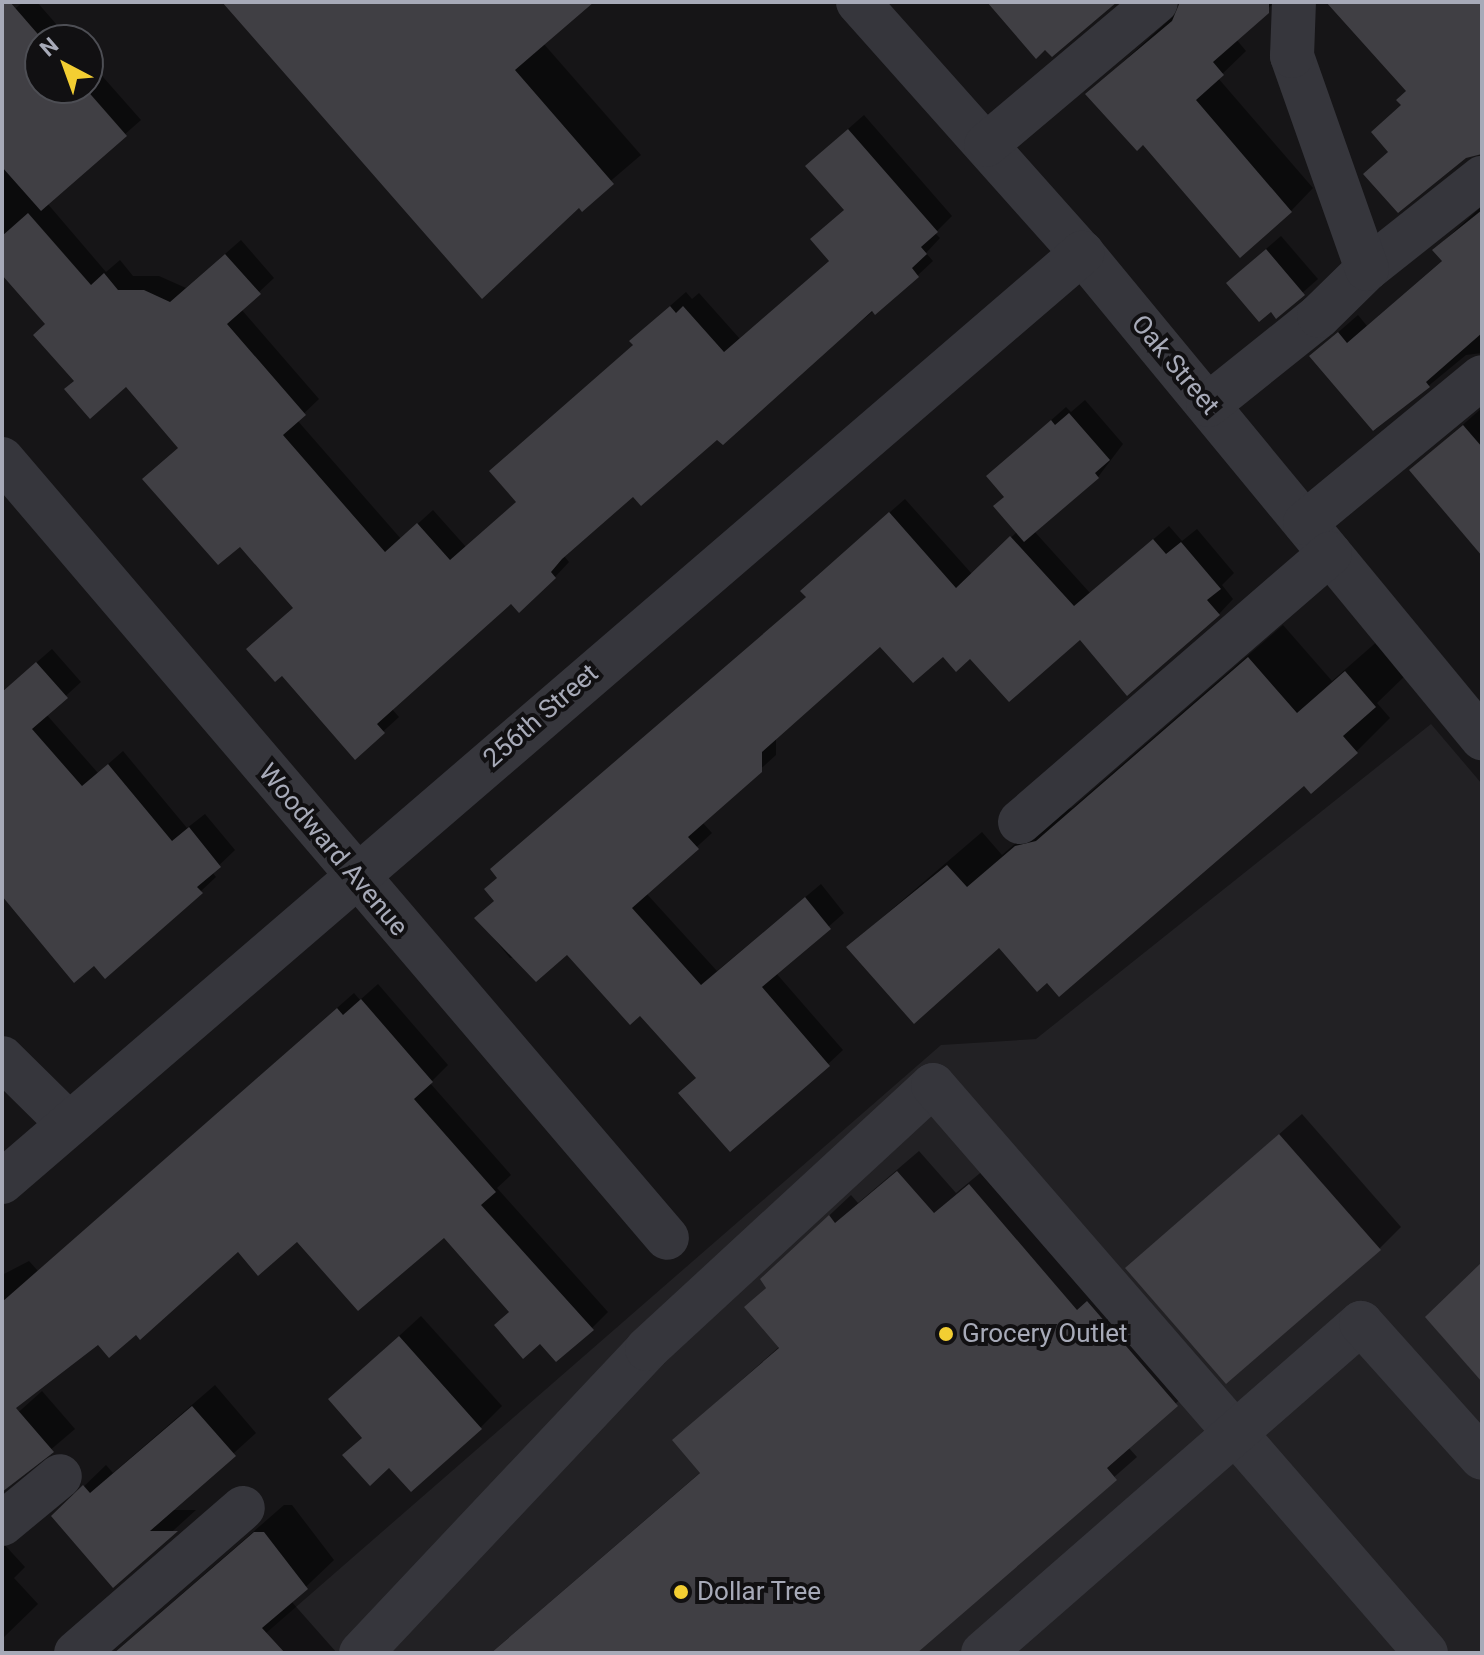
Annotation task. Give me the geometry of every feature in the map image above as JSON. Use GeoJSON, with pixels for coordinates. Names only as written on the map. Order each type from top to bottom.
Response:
{"type":"FeatureCollection","features":[{"type":"Feature","properties":{"kind":"street","name":"Oak Street"},"geometry":{"type":"LineString","coordinates":[[858,2],[1082,253],[1482,738]]}},
{"type":"Feature","properties":{"kind":"street"},"geometry":{"type":"LineString","coordinates":[[986,145],[1156,2]]}},
{"type":"Feature","properties":{"kind":"street"},"geometry":{"type":"LineString","coordinates":[[1294,2],[1292,56],[1367,269]]}},
{"type":"Feature","properties":{"kind":"street"},"geometry":{"type":"LineString","coordinates":[[1208,405],[1319,316],[1367,269],[1482,178]]}},
{"type":"Feature","properties":{"kind":"street","name":"256th Street"},"geometry":{"type":"LineString","coordinates":[[2,1182],[354,875],[1082,253]]}},
{"type":"Feature","properties":{"kind":"street"},"geometry":{"type":"LineString","coordinates":[[1020,822],[1482,377]]}},
{"type":"Feature","properties":{"kind":"street","name":"Woodward Avenue"},"geometry":{"type":"LineString","coordinates":[[2,459],[667,1238]]}},
{"type":"Feature","properties":{"kind":"street"},"geometry":{"type":"LineString","coordinates":[[2,1058],[69,1124]]}},
{"type":"Feature","properties":{"kind":"street"},"geometry":{"type":"LineString","coordinates":[[361,1653],[647,1349],[933,1085],[1236,1434],[1410,1648]]}},
{"type":"Feature","properties":{"kind":"street"},"geometry":{"type":"LineString","coordinates":[[983,1653],[1361,1323],[1482,1458]]}},
{"type":"Feature","properties":{"kind":"street"},"geometry":{"type":"LineString","coordinates":[[2,1524],[60,1476]]}},
{"type":"Feature","properties":{"kind":"street"},"geometry":{"type":"LineString","coordinates":[[76,1653],[243,1508]]}},
{"type":"Feature","properties":{"kind":"shaded area"},"geometry":{"type":"Polygon","coordinates":[[[1431,724],[1482,784],[1482,1653],[243,1653],[941,1045],[1036,1039],[1431,724]]]}},
{"type":"Feature","properties":{"kind":"building"},"geometry":{"type":"Polygon","coordinates":[[[2,2],[10,2],[29,24],[24,24],[24,104],[99,104],[127,136],[41,211],[2,167],[2,2]]]}},
{"type":"Feature","properties":{"kind":"building"},"geometry":{"type":"Polygon","coordinates":[[[222,2],[594,2],[515,70],[614,184],[582,212],[579,208],[482,299],[222,2]]]}},
{"type":"Feature","properties":{"kind":"building"},"geometry":{"type":"Polygon","coordinates":[[[987,2],[1117,2],[1052,57],[1045,50],[1036,59],[987,2]]]}},
{"type":"Feature","properties":{"kind":"building"},"geometry":{"type":"Polygon","coordinates":[[[1180,2],[1269,2],[1269,13],[1213,62],[1224,75],[1196,100],[1292,212],[1240,258],[1143,145],[1137,151],[1085,94],[1172,21],[1180,2]]]}},
{"type":"Feature","properties":{"kind":"building"},"geometry":{"type":"Polygon","coordinates":[[[1326,2],[1482,2],[1482,154],[1466,158],[1398,213],[1363,174],[1388,152],[1371,132],[1401,105],[1396,100],[1406,91],[1326,2]]]}},
{"type":"Feature","properties":{"kind":"building"},"geometry":{"type":"Polygon","coordinates":[[[848,129],[938,232],[921,247],[927,254],[912,268],[919,277],[875,315],[872,311],[723,445],[717,440],[641,506],[633,497],[562,559],[551,572],[556,578],[519,613],[511,604],[377,724],[385,733],[355,760],[282,676],[275,682],[246,649],[293,608],[240,547],[218,565],[142,479],[178,448],[126,387],[90,419],[64,389],[74,381],[33,335],[45,324],[2,275],[2,236],[28,213],[91,285],[104,273],[118,290],[144,290],[170,302],[225,254],[261,294],[227,324],[306,415],[283,435],[385,552],[417,523],[450,560],[516,502],[489,471],[633,345],[629,341],[670,306],[676,313],[683,306],[724,352],[829,261],[810,239],[844,210],[805,166],[848,129]]]}},
{"type":"Feature","properties":{"kind":"building"},"geometry":{"type":"Polygon","coordinates":[[[1482,210],[1482,333],[1426,382],[1430,387],[1373,431],[1309,356],[1338,332],[1347,343],[1442,261],[1432,250],[1482,210]]]}},
{"type":"Feature","properties":{"kind":"building"},"geometry":{"type":"Polygon","coordinates":[[[1266,249],[1305,295],[1276,319],[1271,312],[1259,322],[1226,283],[1266,249]]]}},
{"type":"Feature","properties":{"kind":"building"},"geometry":{"type":"Polygon","coordinates":[[[1069,413],[1110,460],[1095,473],[1099,478],[1024,542],[993,506],[1004,497],[986,476],[1051,420],[1055,425],[1069,413]]]}},
{"type":"Feature","properties":{"kind":"building"},"geometry":{"type":"Polygon","coordinates":[[[1463,425],[1482,447],[1482,556],[1409,470],[1463,425]]]}},
{"type":"Feature","properties":{"kind":"building"},"geometry":{"type":"Polygon","coordinates":[[[889,512],[956,588],[1010,536],[1074,606],[1153,539],[1166,554],[1181,542],[1221,589],[1207,600],[1220,615],[1127,696],[1080,640],[1009,702],[970,659],[956,672],[943,657],[913,683],[880,647],[762,752],[762,772],[688,837],[699,849],[632,908],[701,985],[805,897],[831,929],[762,987],[830,1066],[730,1152],[678,1093],[696,1078],[640,1016],[630,1025],[567,955],[536,982],[474,918],[494,901],[484,889],[497,878],[490,869],[806,597],[800,591],[889,512]]]}},
{"type":"Feature","properties":{"kind":"building"},"geometry":{"type":"Polygon","coordinates":[[[1248,657],[1297,713],[1345,671],[1376,707],[1343,736],[1358,753],[1311,794],[1304,786],[1059,997],[1047,983],[1037,992],[999,948],[914,1024],[846,947],[947,865],[967,887],[1015,846],[1036,841],[1248,657]]]}},
{"type":"Feature","properties":{"kind":"building"},"geometry":{"type":"Polygon","coordinates":[[[36,662],[68,698],[32,729],[82,786],[108,764],[172,841],[189,827],[221,867],[197,887],[203,893],[105,979],[94,966],[74,983],[2,896],[2,692],[36,662]]]}},
{"type":"Feature","properties":{"kind":"building"},"geometry":{"type":"Polygon","coordinates":[[[361,999],[433,1082],[414,1099],[496,1192],[481,1205],[594,1330],[556,1362],[540,1344],[523,1359],[494,1325],[509,1312],[444,1238],[358,1311],[297,1242],[258,1276],[238,1252],[140,1340],[136,1335],[109,1358],[98,1345],[16,1408],[54,1452],[2,1492],[2,1302],[337,1008],[343,1015],[361,999]]]}},
{"type":"Feature","properties":{"kind":"building"},"geometry":{"type":"Polygon","coordinates":[[[1279,1134],[1381,1250],[1226,1384],[1125,1268],[1279,1134]]]}},
{"type":"Feature","properties":{"kind":"building","name":"Grocery Outlet"},"geometry":{"type":"Polygon","coordinates":[[[897,1171],[934,1213],[969,1184],[1077,1310],[1087,1301],[1178,1406],[1107,1468],[1117,1480],[917,1653],[491,1653],[700,1473],[672,1440],[779,1348],[744,1307],[766,1288],[760,1279],[829,1215],[835,1223],[897,1171]]]}},
{"type":"Feature","properties":{"kind":"building"},"geometry":{"type":"Polygon","coordinates":[[[1482,1262],[1482,1382],[1425,1317],[1482,1262]]]}},
{"type":"Feature","properties":{"kind":"building"},"geometry":{"type":"Polygon","coordinates":[[[399,1336],[482,1429],[411,1492],[389,1468],[370,1486],[342,1455],[362,1438],[328,1399],[399,1336]]]}},
{"type":"Feature","properties":{"kind":"building"},"geometry":{"type":"Polygon","coordinates":[[[192,1406],[236,1456],[150,1531],[178,1531],[113,1588],[51,1516],[83,1485],[90,1493],[192,1406]]]}},
{"type":"Feature","properties":{"kind":"building"},"geometry":{"type":"Polygon","coordinates":[[[254,1532],[264,1532],[308,1589],[262,1628],[285,1653],[114,1653],[254,1532]]]}},
{"type":"Feature","properties":{"kind":"place","name":"Grocery Outlet"},"geometry":{"type":"Point","coordinates":[946,1334]}},
{"type":"Feature","properties":{"kind":"place","name":"Dollar Tree"},"geometry":{"type":"Point","coordinates":[681,1592]}}]}
